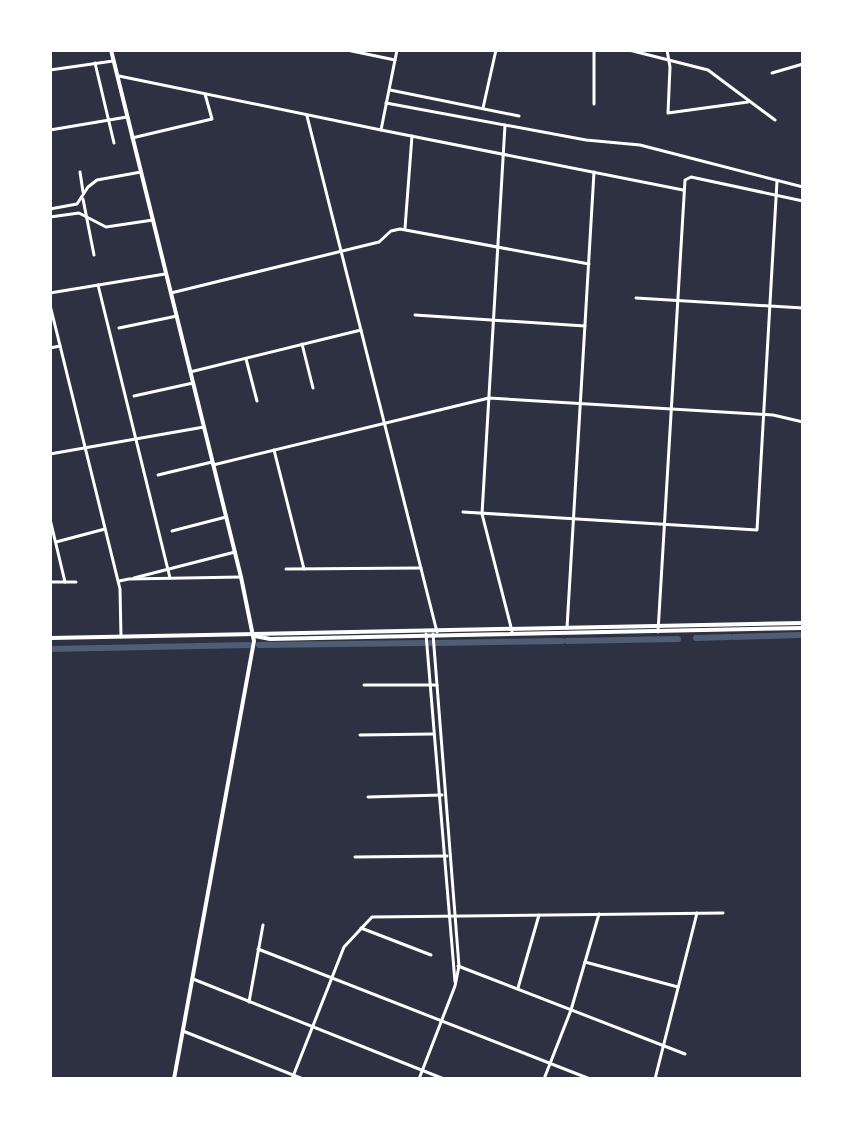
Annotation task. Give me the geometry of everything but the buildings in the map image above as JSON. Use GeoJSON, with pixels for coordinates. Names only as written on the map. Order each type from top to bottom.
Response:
{"type":"FeatureCollection","features":[{"type":"Feature","properties":{"kind":"main road"},"geometry":{"type":"LineString","coordinates":[[111,50],[253,635],[174,1079]]}},
{"type":"Feature","properties":{"kind":"main road"},"geometry":{"type":"LineString","coordinates":[[50,638],[253,635],[270,639],[803,625]]}},
{"type":"Feature","properties":{"kind":"street"},"geometry":{"type":"LineString","coordinates":[[347,50],[395,60]]}},
{"type":"Feature","properties":{"kind":"street"},"geometry":{"type":"LineString","coordinates":[[381,130],[397,50]]}},
{"type":"Feature","properties":{"kind":"street"},"geometry":{"type":"LineString","coordinates":[[483,108],[496,50]]}},
{"type":"Feature","properties":{"kind":"street"},"geometry":{"type":"LineString","coordinates":[[594,50],[594,104]]}},
{"type":"Feature","properties":{"kind":"street"},"geometry":{"type":"LineString","coordinates":[[629,50],[708,70],[775,120]]}},
{"type":"Feature","properties":{"kind":"street"},"geometry":{"type":"LineString","coordinates":[[667,50],[668,113],[750,102]]}},
{"type":"Feature","properties":{"kind":"street"},"geometry":{"type":"LineString","coordinates":[[50,70],[113,61]]}},
{"type":"Feature","properties":{"kind":"street"},"geometry":{"type":"LineString","coordinates":[[95,63],[114,143]]}},
{"type":"Feature","properties":{"kind":"street"},"geometry":{"type":"LineString","coordinates":[[772,73],[803,64]]}},
{"type":"Feature","properties":{"kind":"street"},"geometry":{"type":"LineString","coordinates":[[117,76],[684,190]]}},
{"type":"Feature","properties":{"kind":"street"},"geometry":{"type":"LineString","coordinates":[[389,90],[519,116]]}},
{"type":"Feature","properties":{"kind":"street"},"geometry":{"type":"LineString","coordinates":[[132,138],[212,119],[205,94]]}},
{"type":"Feature","properties":{"kind":"street"},"geometry":{"type":"LineString","coordinates":[[386,103],[586,140],[640,145],[803,187]]}},
{"type":"Feature","properties":{"kind":"street"},"geometry":{"type":"LineString","coordinates":[[491,110],[492,122]]}},
{"type":"Feature","properties":{"kind":"street"},"geometry":{"type":"LineString","coordinates":[[492,122],[497,111]]}},
{"type":"Feature","properties":{"kind":"street"},"geometry":{"type":"LineString","coordinates":[[306,115],[421,568],[434,644],[443,795]]}},
{"type":"Feature","properties":{"kind":"street"},"geometry":{"type":"LineString","coordinates":[[50,130],[127,117]]}},
{"type":"Feature","properties":{"kind":"street"},"geometry":{"type":"LineString","coordinates":[[505,125],[482,514],[513,632]]}},
{"type":"Feature","properties":{"kind":"street"},"geometry":{"type":"LineString","coordinates":[[404,229],[412,136]]}},
{"type":"Feature","properties":{"kind":"street"},"geometry":{"type":"LineString","coordinates":[[80,172],[83,206],[94,255]]}},
{"type":"Feature","properties":{"kind":"street"},"geometry":{"type":"LineString","coordinates":[[50,209],[77,204],[97,180],[141,172]]}},
{"type":"Feature","properties":{"kind":"street"},"geometry":{"type":"LineString","coordinates":[[567,631],[594,172]]}},
{"type":"Feature","properties":{"kind":"street"},"geometry":{"type":"LineString","coordinates":[[658,630],[684,183],[691,177],[803,201]]}},
{"type":"Feature","properties":{"kind":"street"},"geometry":{"type":"LineString","coordinates":[[463,512],[757,530],[777,180]]}},
{"type":"Feature","properties":{"kind":"street"},"geometry":{"type":"LineString","coordinates":[[50,217],[76,213],[106,227],[153,220]]}},
{"type":"Feature","properties":{"kind":"street"},"geometry":{"type":"LineString","coordinates":[[171,293],[379,242],[391,231],[404,229],[589,264]]}},
{"type":"Feature","properties":{"kind":"street"},"geometry":{"type":"LineString","coordinates":[[50,293],[166,273]]}},
{"type":"Feature","properties":{"kind":"street"},"geometry":{"type":"LineString","coordinates":[[98,285],[170,578]]}},
{"type":"Feature","properties":{"kind":"street"},"geometry":{"type":"LineString","coordinates":[[636,298],[803,308]]}},
{"type":"Feature","properties":{"kind":"street"},"geometry":{"type":"LineString","coordinates":[[50,305],[119,581],[121,637]]}},
{"type":"Feature","properties":{"kind":"street"},"geometry":{"type":"LineString","coordinates":[[415,315],[585,326]]}},
{"type":"Feature","properties":{"kind":"street"},"geometry":{"type":"LineString","coordinates":[[119,328],[177,316]]}},
{"type":"Feature","properties":{"kind":"street"},"geometry":{"type":"LineString","coordinates":[[190,372],[361,330]]}},
{"type":"Feature","properties":{"kind":"street"},"geometry":{"type":"LineString","coordinates":[[302,344],[313,388]]}},
{"type":"Feature","properties":{"kind":"street"},"geometry":{"type":"LineString","coordinates":[[50,348],[60,346]]}},
{"type":"Feature","properties":{"kind":"street"},"geometry":{"type":"LineString","coordinates":[[246,359],[257,401]]}},
{"type":"Feature","properties":{"kind":"street"},"geometry":{"type":"LineString","coordinates":[[134,396],[193,383]]}},
{"type":"Feature","properties":{"kind":"street"},"geometry":{"type":"LineString","coordinates":[[158,475],[489,398],[763,414],[803,422]]}},
{"type":"Feature","properties":{"kind":"street"},"geometry":{"type":"LineString","coordinates":[[50,454],[204,427]]}},
{"type":"Feature","properties":{"kind":"street"},"geometry":{"type":"LineString","coordinates":[[274,450],[304,569]]}},
{"type":"Feature","properties":{"kind":"street"},"geometry":{"type":"LineString","coordinates":[[172,531],[226,517]]}},
{"type":"Feature","properties":{"kind":"street"},"geometry":{"type":"LineString","coordinates":[[50,519],[65,582]]}},
{"type":"Feature","properties":{"kind":"street"},"geometry":{"type":"LineString","coordinates":[[56,542],[105,529]]}},
{"type":"Feature","properties":{"kind":"street"},"geometry":{"type":"LineString","coordinates":[[119,581],[235,552]]}},
{"type":"Feature","properties":{"kind":"street"},"geometry":{"type":"LineString","coordinates":[[286,569],[421,568]]}},
{"type":"Feature","properties":{"kind":"street"},"geometry":{"type":"LineString","coordinates":[[129,579],[241,577]]}},
{"type":"Feature","properties":{"kind":"street"},"geometry":{"type":"LineString","coordinates":[[50,582],[76,582]]}},
{"type":"Feature","properties":{"kind":"street"},"geometry":{"type":"LineString","coordinates":[[419,1079],[455,986],[456,965],[427,644],[432,633]]}},
{"type":"Feature","properties":{"kind":"street"},"geometry":{"type":"LineString","coordinates":[[364,685],[437,685]]}},
{"type":"Feature","properties":{"kind":"street"},"geometry":{"type":"LineString","coordinates":[[360,735],[441,734]]}},
{"type":"Feature","properties":{"kind":"street"},"geometry":{"type":"LineString","coordinates":[[368,797],[443,795]]}},
{"type":"Feature","properties":{"kind":"street"},"geometry":{"type":"LineString","coordinates":[[355,857],[448,856]]}},
{"type":"Feature","properties":{"kind":"street"},"geometry":{"type":"LineString","coordinates":[[655,1079],[697,913]]}},
{"type":"Feature","properties":{"kind":"street"},"geometry":{"type":"LineString","coordinates":[[293,1077],[344,947],[372,917],[723,913]]}},
{"type":"Feature","properties":{"kind":"street"},"geometry":{"type":"LineString","coordinates":[[544,1079],[571,1010],[599,914]]}},
{"type":"Feature","properties":{"kind":"street"},"geometry":{"type":"LineString","coordinates":[[517,989],[539,915]]}},
{"type":"Feature","properties":{"kind":"street"},"geometry":{"type":"LineString","coordinates":[[249,1002],[263,925]]}},
{"type":"Feature","properties":{"kind":"street"},"geometry":{"type":"LineString","coordinates":[[361,928],[431,955]]}},
{"type":"Feature","properties":{"kind":"street"},"geometry":{"type":"LineString","coordinates":[[258,949],[590,1079]]}},
{"type":"Feature","properties":{"kind":"street"},"geometry":{"type":"LineString","coordinates":[[585,962],[678,987]]}},
{"type":"Feature","properties":{"kind":"street"},"geometry":{"type":"LineString","coordinates":[[456,965],[685,1054]]}},
{"type":"Feature","properties":{"kind":"street"},"geometry":{"type":"LineString","coordinates":[[193,979],[444,1079]]}},
{"type":"Feature","properties":{"kind":"street"},"geometry":{"type":"LineString","coordinates":[[183,1031],[303,1079]]}},
{"type":"Feature","properties":{"kind":"waterway"},"geometry":{"type":"LineString","coordinates":[[734,637],[799,635]]}},
{"type":"Feature","properties":{"kind":"waterway"},"geometry":{"type":"LineString","coordinates":[[696,638],[730,637]]}},
{"type":"Feature","properties":{"kind":"waterway"},"geometry":{"type":"LineString","coordinates":[[567,641],[678,639]]}},
{"type":"Feature","properties":{"kind":"waterway"},"geometry":{"type":"LineString","coordinates":[[436,643],[562,641]]}},
{"type":"Feature","properties":{"kind":"waterway"},"geometry":{"type":"LineString","coordinates":[[259,645],[424,643]]}},
{"type":"Feature","properties":{"kind":"waterway"},"geometry":{"type":"LineString","coordinates":[[50,649],[249,645]]}}]}
